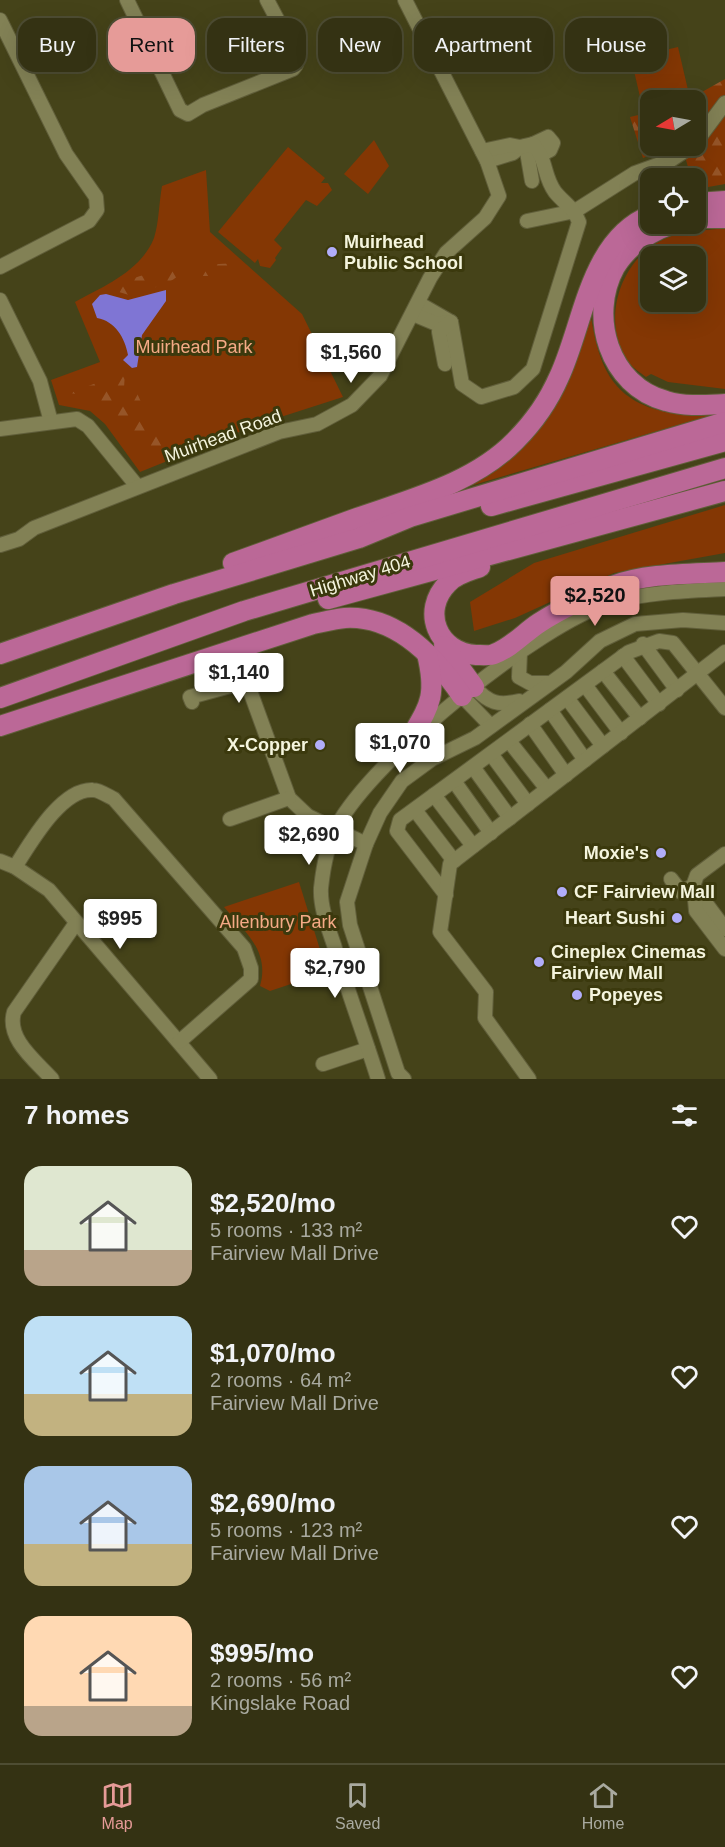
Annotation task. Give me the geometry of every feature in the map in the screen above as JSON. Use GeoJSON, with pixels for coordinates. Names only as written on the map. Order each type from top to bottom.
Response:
{"type":"FeatureCollection","features":[{"type":"Feature","properties":{"kind":"highway"},"geometry":{"type":"LineString","coordinates":[[706,202],[725,201]]}},
{"type":"Feature","properties":{"kind":"highway"},"geometry":{"type":"LineString","coordinates":[[706,218],[725,218]]}},
{"type":"Feature","properties":{"kind":"highway"},"geometry":{"type":"LineString","coordinates":[[174,594],[230,564],[434,491],[469,474],[515,441],[545,402],[560,376],[598,266],[620,238],[640,223]]}},
{"type":"Feature","properties":{"kind":"highway"},"geometry":{"type":"LineString","coordinates":[[647,234],[615,267],[605,296],[604,331],[608,349],[617,366],[632,384],[664,401],[692,406],[725,404]]}},
{"type":"Feature","properties":{"kind":"highway","name":"Highway 404"},"geometry":{"type":"LineString","coordinates":[[0,654],[174,594],[359,538],[410,517],[725,422]]}},
{"type":"Feature","properties":{"kind":"highway","name":"Highway 404"},"geometry":{"type":"LineString","coordinates":[[359,538],[412,529],[725,441]]}},
{"type":"Feature","properties":{"kind":"highway","name":"Highway 404"},"geometry":{"type":"LineString","coordinates":[[0,698],[244,611],[725,468]]}},
{"type":"Feature","properties":{"kind":"highway"},"geometry":{"type":"LineString","coordinates":[[64,675],[99,671],[307,605],[725,491]]}},
{"type":"Feature","properties":{"kind":"highway"},"geometry":{"type":"LineString","coordinates":[[468,691],[436,629],[435,607],[438,596],[448,583],[465,572],[725,497]]}},
{"type":"Feature","properties":{"kind":"highway"},"geometry":{"type":"LineString","coordinates":[[440,638],[459,651],[474,655],[494,655],[569,605],[615,585],[648,578],[725,572]]}},
{"type":"Feature","properties":{"kind":"highway"},"geometry":{"type":"LineString","coordinates":[[0,726],[313,624],[346,618],[376,622],[404,634],[468,691]]}},
{"type":"Feature","properties":{"kind":"highway"},"geometry":{"type":"LineString","coordinates":[[406,746],[432,700],[434,684],[427,654]]}},
{"type":"Feature","properties":{"kind":"street"},"geometry":{"type":"LineString","coordinates":[[127,0],[180,110],[188,114],[203,105],[293,69],[296,65],[295,53],[267,0]]}},
{"type":"Feature","properties":{"kind":"street"},"geometry":{"type":"LineString","coordinates":[[405,0],[484,156],[513,153],[530,148]]}},
{"type":"Feature","properties":{"kind":"street"},"geometry":{"type":"LineString","coordinates":[[0,20],[66,154],[92,189],[97,203],[97,210],[89,221],[0,267]]}},
{"type":"Feature","properties":{"kind":"street"},"geometry":{"type":"LineString","coordinates":[[706,129],[725,103]]}},
{"type":"Feature","properties":{"kind":"street"},"geometry":{"type":"LineString","coordinates":[[451,322],[462,384],[481,398],[514,387],[533,369],[579,222],[575,211],[555,192],[530,148]]}},
{"type":"Feature","properties":{"kind":"street"},"geometry":{"type":"LineString","coordinates":[[530,148],[532,180]]}},
{"type":"Feature","properties":{"kind":"street","name":"Muirhead Road"},"geometry":{"type":"LineString","coordinates":[[0,545],[19,539],[34,528],[137,486],[279,432],[301,429],[334,417],[352,405],[380,376],[446,253],[485,218],[499,196],[484,156]]}},
{"type":"Feature","properties":{"kind":"street"},"geometry":{"type":"LineString","coordinates":[[527,221],[575,211],[635,173],[677,156]]}},
{"type":"Feature","properties":{"kind":"street"},"geometry":{"type":"LineString","coordinates":[[0,300],[40,381],[51,422]]}},
{"type":"Feature","properties":{"kind":"street"},"geometry":{"type":"LineString","coordinates":[[415,309],[451,322]]}},
{"type":"Feature","properties":{"kind":"street"},"geometry":{"type":"LineString","coordinates":[[445,364],[439,332],[451,322]]}},
{"type":"Feature","properties":{"kind":"street"},"geometry":{"type":"LineString","coordinates":[[0,429],[77,419],[88,426],[137,486]]}},
{"type":"Feature","properties":{"kind":"street"},"geometry":{"type":"LineString","coordinates":[[378,1079],[323,909],[323,873],[335,828],[372,780],[406,746],[468,691],[520,652],[565,623],[611,603],[665,591],[725,589]]}},
{"type":"Feature","properties":{"kind":"street"},"geometry":{"type":"LineString","coordinates":[[405,1079],[398,1073],[350,925],[347,902],[366,844],[380,813],[402,781],[432,759],[476,738],[550,683],[600,641],[635,624],[683,620],[725,623]]}},
{"type":"Feature","properties":{"kind":"street"},"geometry":{"type":"LineString","coordinates":[[444,886],[397,831],[400,820],[623,656],[644,644],[659,641],[673,643],[725,708]]}},
{"type":"Feature","properties":{"kind":"street"},"geometry":{"type":"LineString","coordinates":[[644,644],[677,690]]}},
{"type":"Feature","properties":{"kind":"street"},"geometry":{"type":"LineString","coordinates":[[520,652],[519,677],[530,683],[550,683]]}},
{"type":"Feature","properties":{"kind":"street"},"geometry":{"type":"LineString","coordinates":[[529,1079],[485,1018],[486,992],[440,932],[444,886],[450,864],[725,652]]}},
{"type":"Feature","properties":{"kind":"street"},"geometry":{"type":"LineString","coordinates":[[623,656],[659,704]]}},
{"type":"Feature","properties":{"kind":"street"},"geometry":{"type":"LineString","coordinates":[[603,671],[640,718]]}},
{"type":"Feature","properties":{"kind":"street"},"geometry":{"type":"LineString","coordinates":[[192,702],[190,698],[234,685],[245,677],[289,798],[308,816],[366,844]]}},
{"type":"Feature","properties":{"kind":"street"},"geometry":{"type":"LineString","coordinates":[[585,684],[621,733]]}},
{"type":"Feature","properties":{"kind":"street"},"geometry":{"type":"LineString","coordinates":[[468,691],[492,703],[503,705],[525,700]]}},
{"type":"Feature","properties":{"kind":"street"},"geometry":{"type":"LineString","coordinates":[[468,691],[491,726]]}},
{"type":"Feature","properties":{"kind":"street"},"geometry":{"type":"LineString","coordinates":[[567,698],[603,746]]}},
{"type":"Feature","properties":{"kind":"street"},"geometry":{"type":"LineString","coordinates":[[550,710],[585,760]]}},
{"type":"Feature","properties":{"kind":"street"},"geometry":{"type":"LineString","coordinates":[[530,724],[566,775]]}},
{"type":"Feature","properties":{"kind":"street"},"geometry":{"type":"LineString","coordinates":[[509,741],[547,789]]}},
{"type":"Feature","properties":{"kind":"street"},"geometry":{"type":"LineString","coordinates":[[491,754],[528,804]]}},
{"type":"Feature","properties":{"kind":"street"},"geometry":{"type":"LineString","coordinates":[[472,767],[510,818]]}},
{"type":"Feature","properties":{"kind":"street"},"geometry":{"type":"LineString","coordinates":[[454,781],[491,833]]}},
{"type":"Feature","properties":{"kind":"street"},"geometry":{"type":"LineString","coordinates":[[15,867],[36,834],[67,798],[78,792],[93,790],[114,799],[244,948],[249,958],[251,979],[179,1042]]}},
{"type":"Feature","properties":{"kind":"street"},"geometry":{"type":"LineString","coordinates":[[434,795],[473,846]]}},
{"type":"Feature","properties":{"kind":"street"},"geometry":{"type":"LineString","coordinates":[[230,819],[289,798]]}},
{"type":"Feature","properties":{"kind":"street"},"geometry":{"type":"LineString","coordinates":[[415,810],[454,861]]}},
{"type":"Feature","properties":{"kind":"street"},"geometry":{"type":"LineString","coordinates":[[725,854],[697,875],[694,887],[696,911],[725,949]]}},
{"type":"Feature","properties":{"kind":"street"},"geometry":{"type":"LineString","coordinates":[[0,861],[15,867],[49,890],[210,1079]]}},
{"type":"Feature","properties":{"kind":"street"},"geometry":{"type":"LineString","coordinates":[[671,879],[681,892],[694,887]]}},
{"type":"Feature","properties":{"kind":"street"},"geometry":{"type":"LineString","coordinates":[[694,887],[725,928]]}},
{"type":"Feature","properties":{"kind":"street"},"geometry":{"type":"LineString","coordinates":[[52,1079],[16,1038],[11,1022],[14,1012],[76,923]]}},
{"type":"Feature","properties":{"kind":"street"},"geometry":{"type":"LineString","coordinates":[[323,1064],[368,1049]]}},
{"type":"Feature","properties":{"kind":"green space"},"geometry":{"type":"Polygon","coordinates":[[[678,47],[688,90],[640,90],[640,97],[634,72],[667,72],[667,50],[678,47]]]}},
{"type":"Feature","properties":{"kind":"green space"},"geometry":{"type":"Polygon","coordinates":[[[725,79],[725,184],[708,187],[706,168],[689,168],[685,156],[706,156],[706,90],[725,79]]]}},
{"type":"Feature","properties":{"kind":"green space"},"geometry":{"type":"Polygon","coordinates":[[[640,115],[640,149],[630,117],[640,115]]]}},
{"type":"Feature","properties":{"kind":"green space"},"geometry":{"type":"Polygon","coordinates":[[[374,140],[389,166],[368,194],[344,174],[374,140]]]}},
{"type":"Feature","properties":{"kind":"green space"},"geometry":{"type":"Polygon","coordinates":[[[288,147],[325,178],[321,183],[328,183],[332,190],[317,206],[306,200],[274,240],[282,248],[270,268],[260,266],[258,259],[255,263],[218,232],[288,147]]]}},
{"type":"Feature","properties":{"kind":"green space","name":"Muirhead Park"},"geometry":{"type":"Polygon","coordinates":[[[206,170],[210,232],[302,314],[343,397],[259,424],[140,472],[105,424],[90,411],[59,405],[51,380],[100,362],[75,302],[131,269],[148,250],[156,232],[162,186],[206,170]]]}},
{"type":"Feature","properties":{"kind":"green space"},"geometry":{"type":"Polygon","coordinates":[[[725,228],[725,389],[668,382],[651,374],[646,377],[629,363],[620,347],[616,330],[615,312],[618,294],[625,278],[640,257],[640,312],[706,312],[706,246],[653,246],[669,237],[681,234],[706,234],[706,230],[725,228]]]}},
{"type":"Feature","properties":{"kind":"green space"},"geometry":{"type":"Polygon","coordinates":[[[240,263],[214,276],[178,276],[161,285],[129,295],[109,289],[139,276],[156,272],[240,263]]]}},
{"type":"Feature","properties":{"kind":"green space"},"geometry":{"type":"Polygon","coordinates":[[[589,305],[600,356],[606,370],[626,394],[640,403],[665,412],[719,413],[456,490],[504,458],[589,305]]]}},
{"type":"Feature","properties":{"kind":"green space"},"geometry":{"type":"Polygon","coordinates":[[[125,372],[124,388],[135,389],[162,447],[148,450],[97,398],[70,393],[125,372]]]}},
{"type":"Feature","properties":{"kind":"green space"},"geometry":{"type":"Polygon","coordinates":[[[725,505],[725,553],[614,573],[515,618],[474,631],[470,602],[534,563],[725,505]]]}},
{"type":"Feature","properties":{"kind":"green space","name":"Allenbury Park"},"geometry":{"type":"Polygon","coordinates":[[[299,882],[327,972],[270,991],[260,986],[262,962],[259,952],[224,907],[299,882]]]}},
{"type":"Feature","properties":{"kind":"shaded area"},"geometry":{"type":"Polygon","coordinates":[[[166,290],[166,301],[142,335],[137,367],[132,368],[123,360],[128,355],[122,337],[109,323],[97,318],[92,304],[100,295],[106,294],[128,300],[166,290]]]}},
{"type":"Feature","properties":{"kind":"place","name":"Muirhead Public School"},"geometry":{"type":"Point","coordinates":[332,252]}},
{"type":"Feature","properties":{"kind":"place","name":"X-Copper"},"geometry":{"type":"Point","coordinates":[320,745]}},
{"type":"Feature","properties":{"kind":"place","name":"Moxie's"},"geometry":{"type":"Point","coordinates":[661,853]}},
{"type":"Feature","properties":{"kind":"place","name":"CF Fairview Mall"},"geometry":{"type":"Point","coordinates":[562,892]}},
{"type":"Feature","properties":{"kind":"place","name":"Heart Sushi"},"geometry":{"type":"Point","coordinates":[677,918]}},
{"type":"Feature","properties":{"kind":"place","name":"Cineplex Cinemas Fairview Mall"},"geometry":{"type":"Point","coordinates":[539,962]}},
{"type":"Feature","properties":{"kind":"place","name":"Popeyes"},"geometry":{"type":"Point","coordinates":[577,995]}}]}
